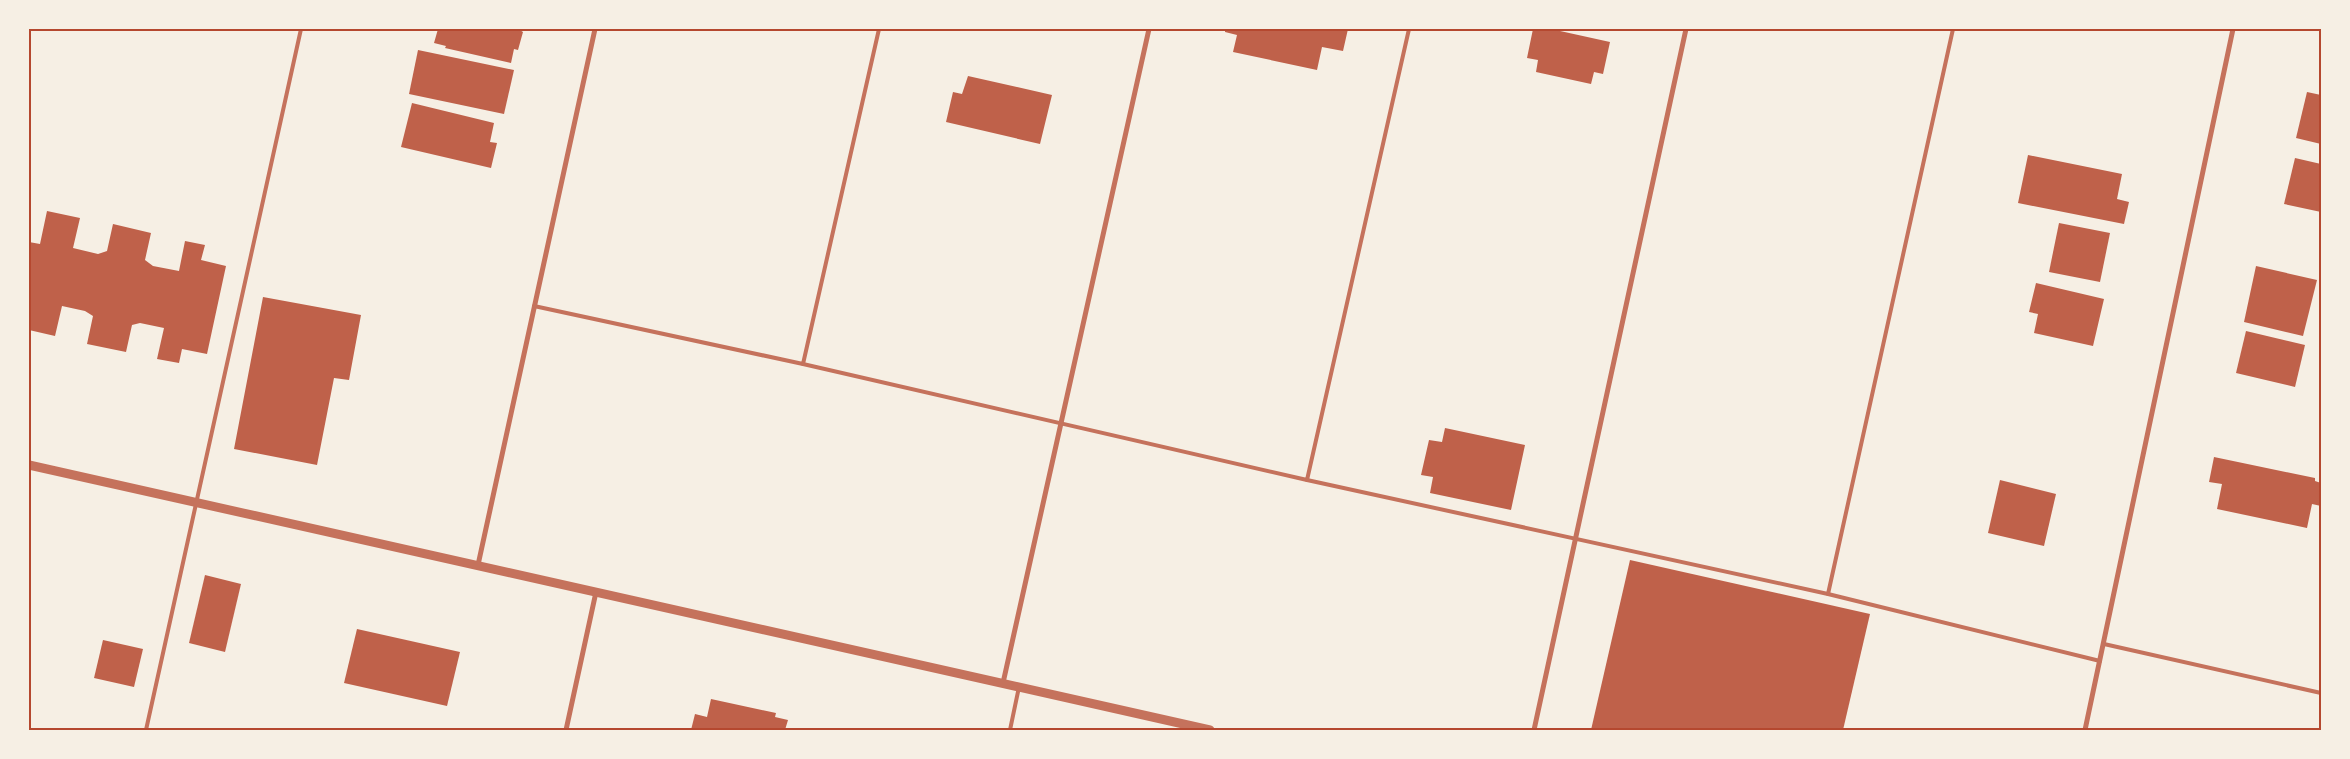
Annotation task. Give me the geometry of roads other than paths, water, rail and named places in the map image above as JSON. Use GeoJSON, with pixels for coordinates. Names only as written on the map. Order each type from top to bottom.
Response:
{"type":"FeatureCollection","features":[{"type":"Feature","properties":{"kind":"street"},"geometry":{"type":"LineString","coordinates":[[478,566],[595,29]]}},
{"type":"Feature","properties":{"kind":"street"},"geometry":{"type":"LineString","coordinates":[[1003,683],[1149,29]]}},
{"type":"Feature","properties":{"kind":"street"},"geometry":{"type":"LineString","coordinates":[[1534,730],[1686,29]]}},
{"type":"Feature","properties":{"kind":"street"},"geometry":{"type":"LineString","coordinates":[[2085,730],[2233,29]]}},
{"type":"Feature","properties":{"kind":"street"},"geometry":{"type":"LineString","coordinates":[[29,465],[1210,730]]}},
{"type":"Feature","properties":{"kind":"street"},"geometry":{"type":"LineString","coordinates":[[566,730],[596,592]]}},
{"type":"Feature","properties":{"kind":"lane"},"geometry":{"type":"LineString","coordinates":[[146,730],[301,29]]}},
{"type":"Feature","properties":{"kind":"lane"},"geometry":{"type":"LineString","coordinates":[[803,364],[879,29]]}},
{"type":"Feature","properties":{"kind":"lane"},"geometry":{"type":"LineString","coordinates":[[1307,480],[1409,29]]}},
{"type":"Feature","properties":{"kind":"lane"},"geometry":{"type":"LineString","coordinates":[[1828,594],[1953,29]]}},
{"type":"Feature","properties":{"kind":"lane"},"geometry":{"type":"LineString","coordinates":[[534,306],[803,364],[1307,480],[1828,594],[2100,661]]}},
{"type":"Feature","properties":{"kind":"lane"},"geometry":{"type":"LineString","coordinates":[[2104,644],[2321,693]]}},
{"type":"Feature","properties":{"kind":"lane"},"geometry":{"type":"LineString","coordinates":[[1010,730],[1019,687]]}}]}
